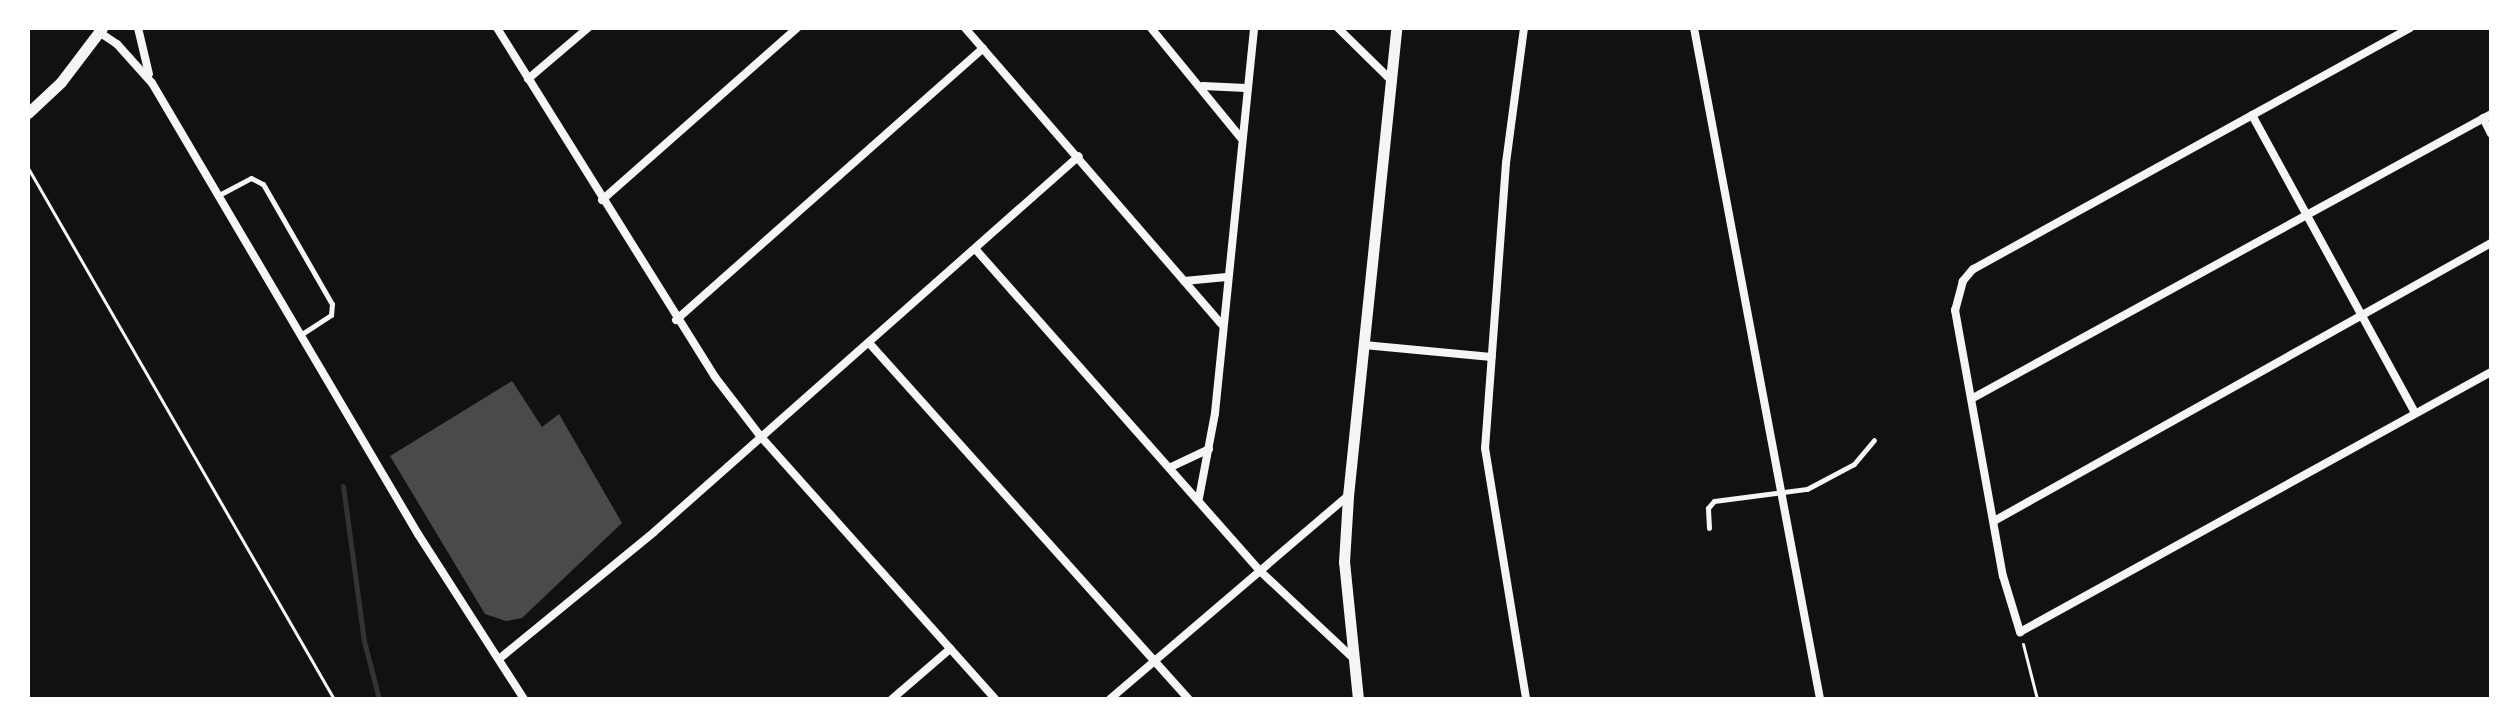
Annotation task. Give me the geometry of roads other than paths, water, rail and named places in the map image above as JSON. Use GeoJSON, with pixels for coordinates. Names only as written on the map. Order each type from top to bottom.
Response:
{"type":"FeatureCollection","features":[{"type":"Feature","properties":{"kind":"street"},"geometry":{"type":"LineString","coordinates":[[138,28],[152,83]]}},
{"type":"Feature","properties":{"kind":"street"},"geometry":{"type":"LineString","coordinates":[[497,28],[676,320],[761,437],[995,699]]}},
{"type":"Feature","properties":{"kind":"street"},"geometry":{"type":"LineString","coordinates":[[528,79],[588,28]]}},
{"type":"Feature","properties":{"kind":"street"},"geometry":{"type":"LineString","coordinates":[[602,200],[797,28]]}},
{"type":"Feature","properties":{"kind":"street"},"geometry":{"type":"LineString","coordinates":[[965,28],[1079,156],[1221,324]]}},
{"type":"Feature","properties":{"kind":"street"},"geometry":{"type":"LineString","coordinates":[[1151,28],[1203,86],[1241,138]]}},
{"type":"Feature","properties":{"kind":"street"},"geometry":{"type":"LineString","coordinates":[[1199,498],[1209,449],[1254,28]]}},
{"type":"Feature","properties":{"kind":"street"},"geometry":{"type":"LineString","coordinates":[[1338,28],[1391,80]]}},
{"type":"Feature","properties":{"kind":"street"},"geometry":{"type":"LineString","coordinates":[[1358,699],[1344,562],[1348,496],[1396,28]]}},
{"type":"Feature","properties":{"kind":"street"},"geometry":{"type":"LineString","coordinates":[[1524,28],[1506,163],[1491,357],[1488,484],[1526,699]]}},
{"type":"Feature","properties":{"kind":"street"},"geometry":{"type":"LineString","coordinates":[[1694,28],[1820,699]]}},
{"type":"Feature","properties":{"kind":"street"},"geometry":{"type":"LineString","coordinates":[[2410,28],[1973,269],[1956,294],[1955,310],[1994,521],[2020,632],[2491,372]]}},
{"type":"Feature","properties":{"kind":"street"},"geometry":{"type":"LineString","coordinates":[[28,113],[61,82],[100,30],[152,83],[418,534],[524,699]]}},
{"type":"Feature","properties":{"kind":"street"},"geometry":{"type":"LineString","coordinates":[[676,320],[983,48]]}},
{"type":"Feature","properties":{"kind":"street"},"geometry":{"type":"LineString","coordinates":[[1203,86],[1246,88]]}},
{"type":"Feature","properties":{"kind":"street"},"geometry":{"type":"LineString","coordinates":[[2252,115],[2415,413]]}},
{"type":"Feature","properties":{"kind":"street"},"geometry":{"type":"LineString","coordinates":[[1973,398],[2487,116],[2491,134]]}},
{"type":"Feature","properties":{"kind":"street"},"geometry":{"type":"LineString","coordinates":[[499,659],[870,344],[977,251],[1079,156]]}},
{"type":"Feature","properties":{"kind":"street"},"geometry":{"type":"LineString","coordinates":[[1994,521],[2491,243]]}},
{"type":"Feature","properties":{"kind":"street"},"geometry":{"type":"LineString","coordinates":[[977,251],[1199,498],[1259,570],[1354,660]]}},
{"type":"Feature","properties":{"kind":"street"},"geometry":{"type":"LineString","coordinates":[[1184,281],[1227,277]]}},
{"type":"Feature","properties":{"kind":"street"},"geometry":{"type":"LineString","coordinates":[[870,344],[1188,699]]}},
{"type":"Feature","properties":{"kind":"street"},"geometry":{"type":"LineString","coordinates":[[1364,345],[1491,357]]}},
{"type":"Feature","properties":{"kind":"street"},"geometry":{"type":"LineString","coordinates":[[1171,467],[1209,449]]}},
{"type":"Feature","properties":{"kind":"street"},"geometry":{"type":"LineString","coordinates":[[1110,699],[1348,496]]}},
{"type":"Feature","properties":{"kind":"street"},"geometry":{"type":"LineString","coordinates":[[892,699],[950,649]]}},
{"type":"Feature","properties":{"kind":"lane"},"geometry":{"type":"LineString","coordinates":[[219,195],[251,178],[263,184],[332,304],[331,315],[302,334]]}},
{"type":"Feature","properties":{"kind":"lane"},"geometry":{"type":"LineString","coordinates":[[1709,528],[1708,508],[1714,501],[1807,489],[1854,464],[1874,440]]}},
{"type":"Feature","properties":{"kind":"waterway"},"geometry":{"type":"LineString","coordinates":[[343,486],[364,641],[379,699]]}}]}
